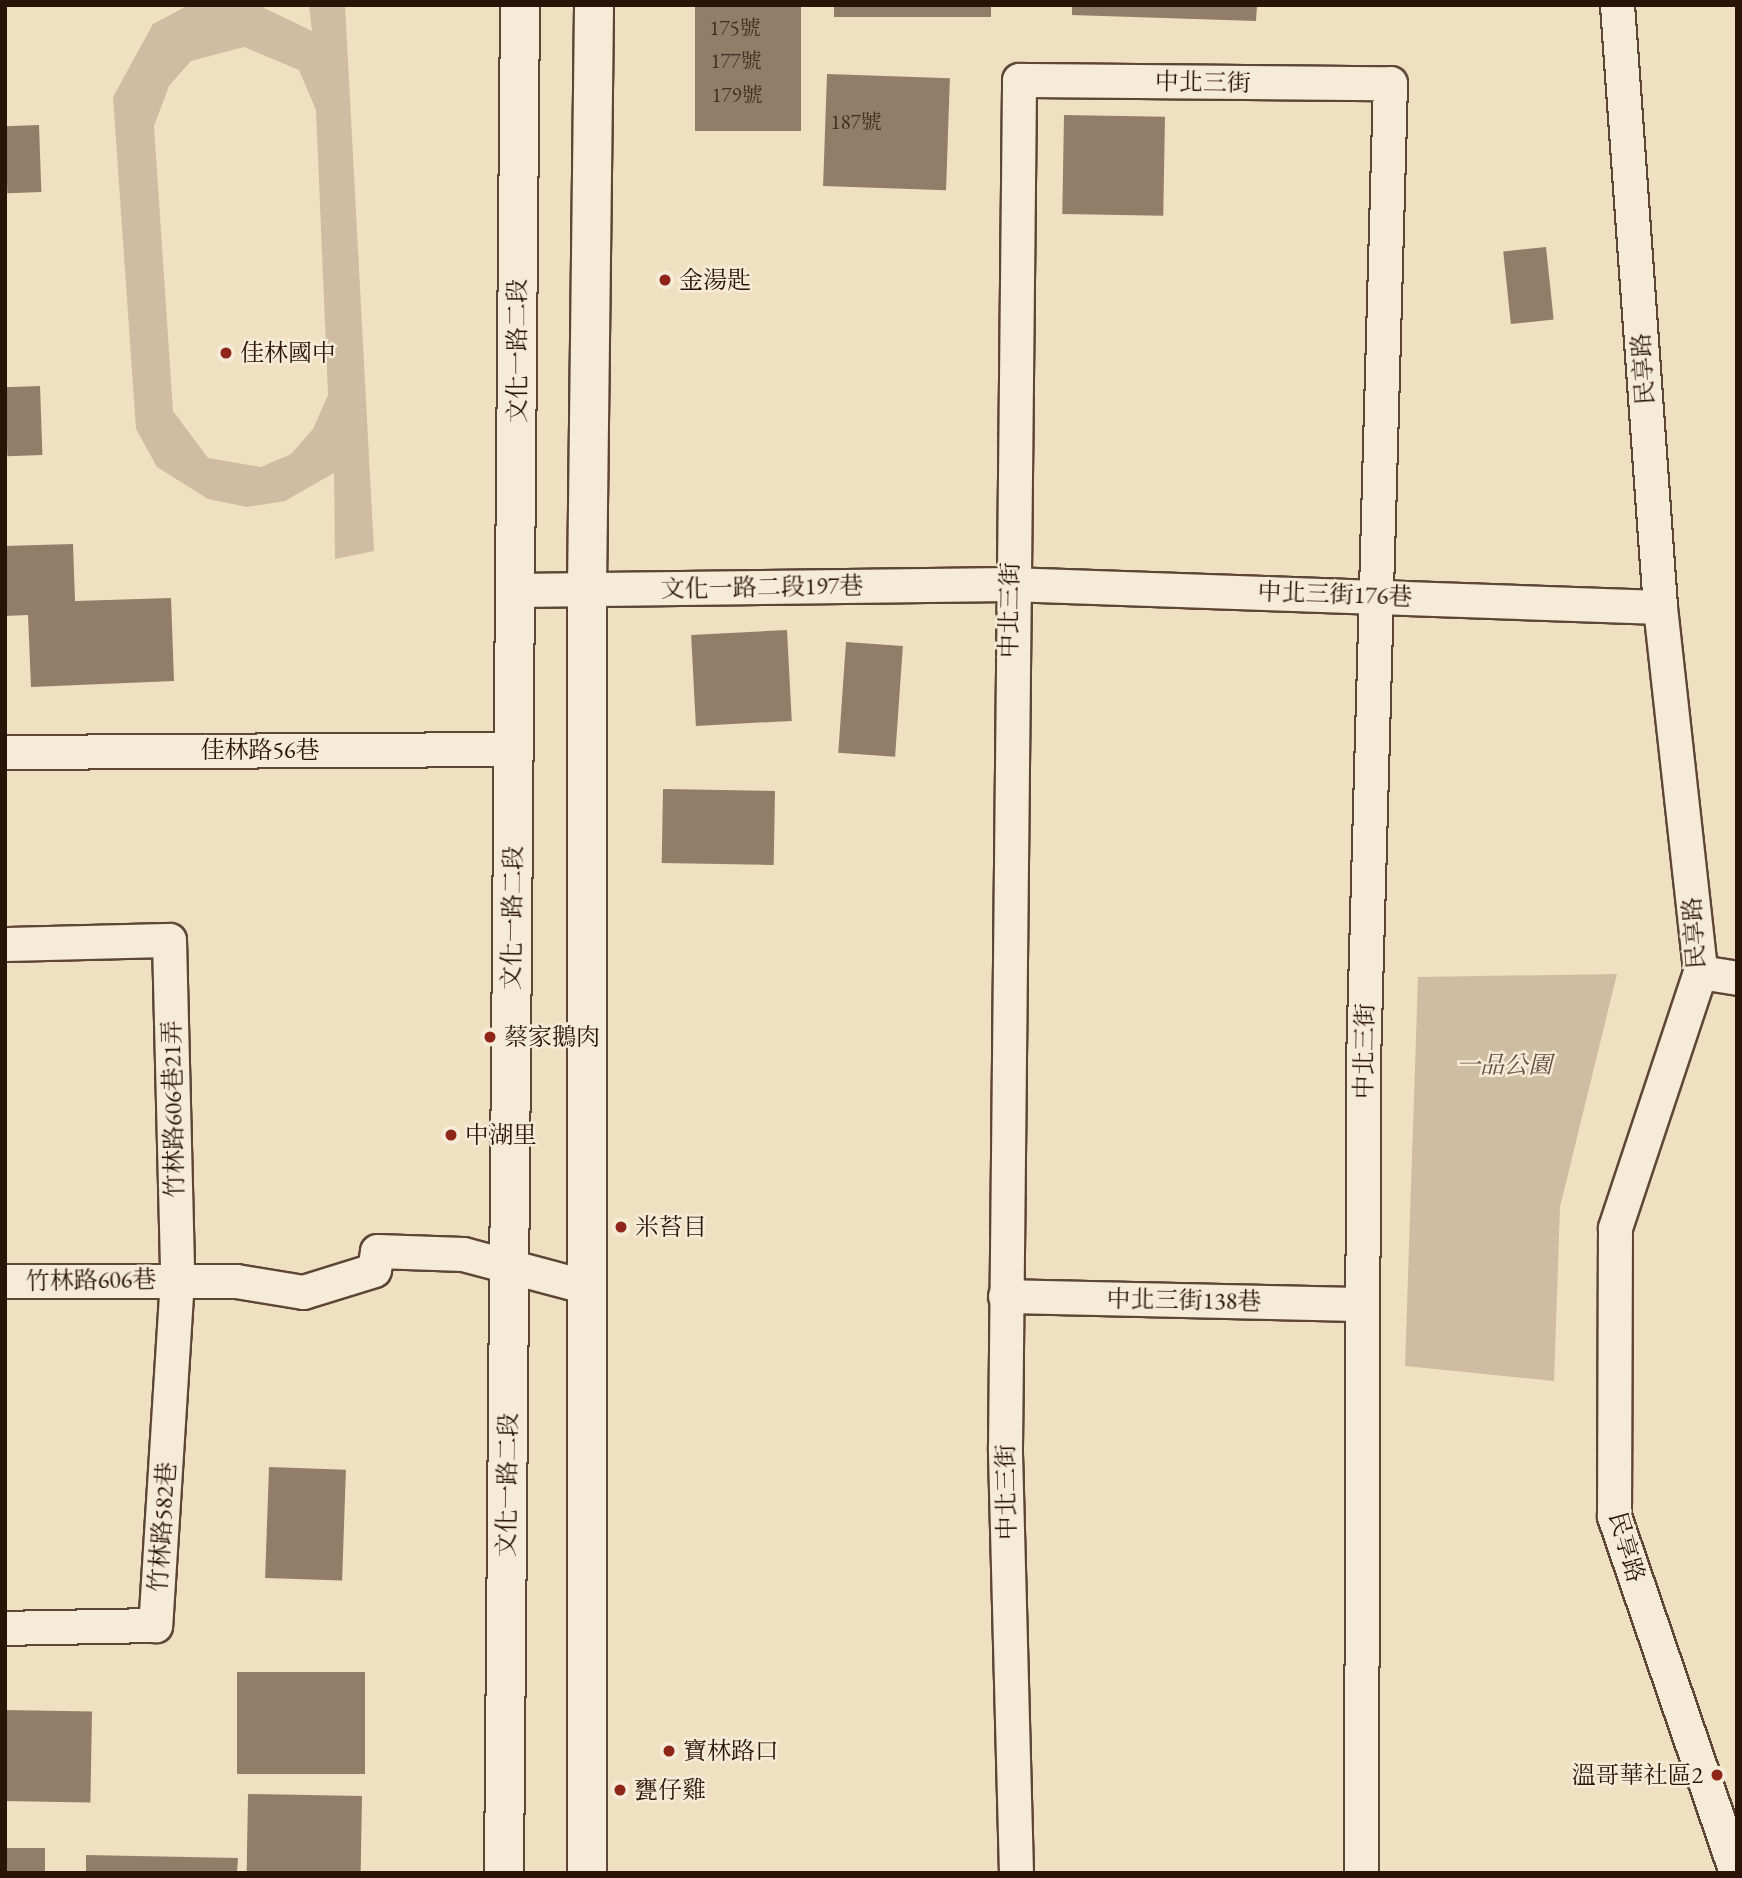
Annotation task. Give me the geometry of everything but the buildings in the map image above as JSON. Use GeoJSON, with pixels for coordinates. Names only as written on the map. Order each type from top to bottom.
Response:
{"type":"FeatureCollection","features":[{"type":"Feature","properties":{"kind":"main road","name":"文化一路二段"},"geometry":{"type":"LineString","coordinates":[[504,1873],[520,5]]}},
{"type":"Feature","properties":{"kind":"main road"},"geometry":{"type":"LineString","coordinates":[[587,1873],[587,589],[594,5]]}},
{"type":"Feature","properties":{"kind":"street","name":"民享路"},"geometry":{"type":"LineString","coordinates":[[1617,5],[1660,607],[1700,972],[1615,1228],[1614,1516],[1736,1873]]}},
{"type":"Feature","properties":{"kind":"street","name":"中北三街"},"geometry":{"type":"LineString","coordinates":[[1016,1873],[1005,1296],[1009,584],[1019,80],[1390,83],[1375,594],[1362,1304],[1361,1873]]}},
{"type":"Feature","properties":{"kind":"street","name":"文化一路二段197巷"},"geometry":{"type":"LineString","coordinates":[[515,590],[1009,584]]}},
{"type":"Feature","properties":{"kind":"street","name":"中北三街176巷"},"geometry":{"type":"LineString","coordinates":[[1009,584],[1375,594],[1660,607]]}},
{"type":"Feature","properties":{"kind":"street","name":"佳林路56巷"},"geometry":{"type":"LineString","coordinates":[[5,752],[514,749]]}},
{"type":"Feature","properties":{"kind":"street","name":"竹林路606巷21弄"},"geometry":{"type":"LineString","coordinates":[[5,944],[169,940],[177,1279]]}},
{"type":"Feature","properties":{"kind":"street"},"geometry":{"type":"LineString","coordinates":[[1700,972],[1737,978]]}},
{"type":"Feature","properties":{"kind":"street","name":"竹林路606巷"},"geometry":{"type":"LineString","coordinates":[[5,1281],[177,1279],[303,1292],[374,1270],[377,1251],[463,1254],[509,1265]]}},
{"type":"Feature","properties":{"kind":"street"},"geometry":{"type":"LineString","coordinates":[[509,1265],[587,1287]]}},
{"type":"Feature","properties":{"kind":"street","name":"竹林路582巷"},"geometry":{"type":"LineString","coordinates":[[5,1628],[156,1625],[177,1279]]}},
{"type":"Feature","properties":{"kind":"street","name":"中北三街138巷"},"geometry":{"type":"LineString","coordinates":[[1005,1296],[1362,1304]]}},
{"type":"Feature","properties":{"kind":"green space"},"geometry":{"type":"Polygon","coordinates":[[[189,5],[262,7],[312,31],[309,5],[345,5],[374,551],[335,559],[334,473],[285,501],[247,507],[208,499],[157,467],[136,429],[113,97],[153,24],[189,5]],[[244,47],[191,61],[169,86],[154,126],[173,411],[208,458],[261,467],[291,454],[313,429],[328,395],[316,110],[299,70],[244,47]]]}},
{"type":"Feature","properties":{"kind":"green space","name":"一品公園"},"geometry":{"type":"Polygon","coordinates":[[[1617,974],[1560,1207],[1554,1381],[1405,1366],[1418,977],[1617,974]]]}},
{"type":"Feature","properties":{"kind":"place","name":"金湯匙"},"geometry":{"type":"Point","coordinates":[665,280]}},
{"type":"Feature","properties":{"kind":"place","name":"佳林國中"},"geometry":{"type":"Point","coordinates":[226,353]}},
{"type":"Feature","properties":{"kind":"place","name":"蔡家鵝肉"},"geometry":{"type":"Point","coordinates":[490,1037]}},
{"type":"Feature","properties":{"kind":"place","name":"中湖里"},"geometry":{"type":"Point","coordinates":[451,1135]}},
{"type":"Feature","properties":{"kind":"place","name":"米苔目"},"geometry":{"type":"Point","coordinates":[621,1227]}},
{"type":"Feature","properties":{"kind":"place","name":"寶林路口"},"geometry":{"type":"Point","coordinates":[669,1751]}},
{"type":"Feature","properties":{"kind":"place","name":"溫哥華社區2"},"geometry":{"type":"Point","coordinates":[1717,1775]}},
{"type":"Feature","properties":{"kind":"place","name":"甕仔雞"},"geometry":{"type":"Point","coordinates":[620,1790]}}]}
